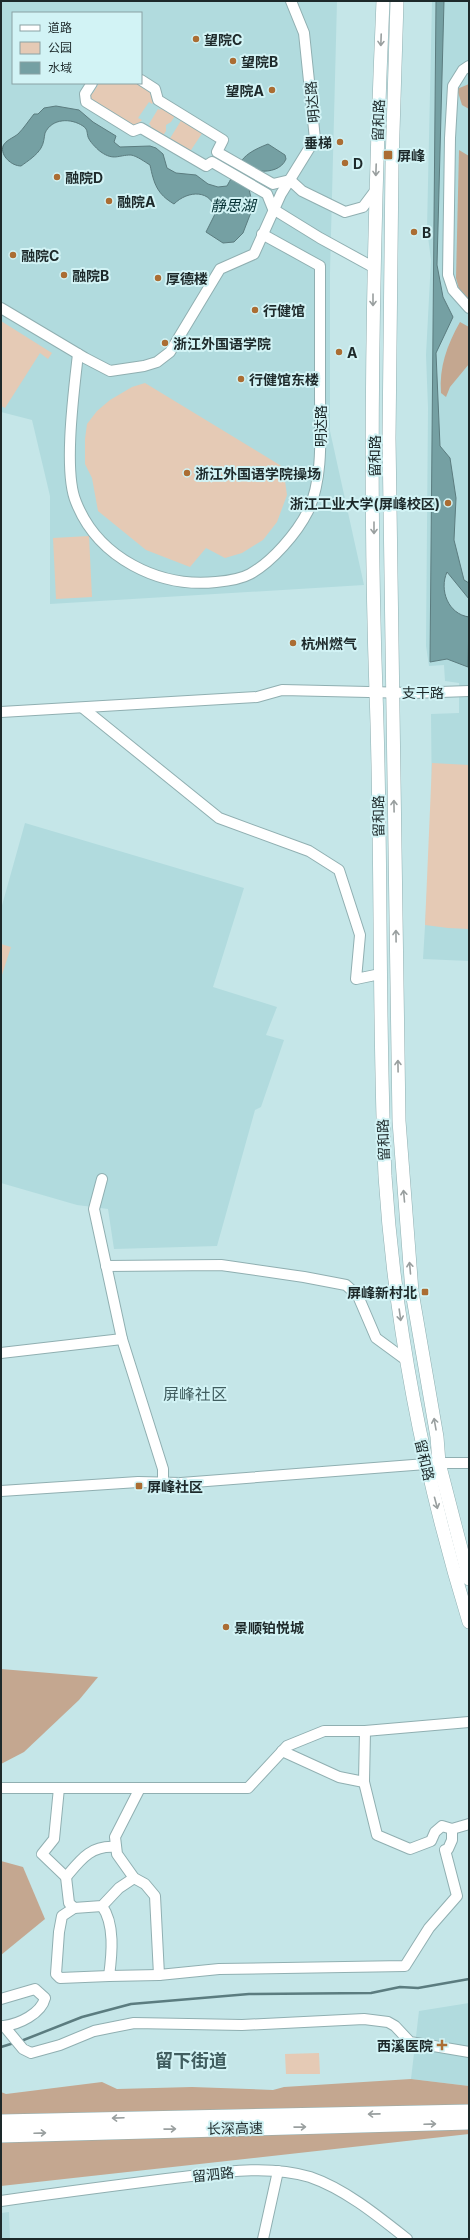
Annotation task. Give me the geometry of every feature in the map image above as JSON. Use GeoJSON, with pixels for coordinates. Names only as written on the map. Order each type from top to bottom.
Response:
{"type":"FeatureCollection","features":[{"type":"Feature","properties":{"kind":"highway","name":"长深高速"},"geometry":{"type":"LineString","coordinates":[[1,2122],[469,2112]]}},
{"type":"Feature","properties":{"kind":"highway","name":"长深高速"},"geometry":{"type":"LineString","coordinates":[[1,2134],[469,2122]]}},
{"type":"Feature","properties":{"kind":"main road","name":"留和路"},"geometry":{"type":"LineString","coordinates":[[383,1],[373,267],[376,691],[382,1111],[390,1243],[406,1360],[469,1622]]}},
{"type":"Feature","properties":{"kind":"main road","name":"留和路"},"geometry":{"type":"LineString","coordinates":[[397,1],[389,304],[389,438],[399,1121],[412,1292],[437,1437],[432,1464],[469,1579]]}},
{"type":"Feature","properties":{"kind":"street","name":"明达路"},"geometry":{"type":"LineString","coordinates":[[78,354],[70,477],[76,502],[90,528],[105,546],[122,559],[154,576],[202,583],[225,581],[250,575],[280,550],[308,510],[320,468],[320,266],[262,234],[274,208],[315,139],[304,33],[291,1]]}},
{"type":"Feature","properties":{"kind":"street"},"geometry":{"type":"LineString","coordinates":[[469,66],[463,70],[453,86],[450,138],[448,275],[453,290],[469,308]]}},
{"type":"Feature","properties":{"kind":"street"},"geometry":{"type":"LineString","coordinates":[[142,81],[155,89],[158,100],[223,140],[218,152],[273,184],[290,180],[302,191],[345,212],[363,207],[375,191]]}},
{"type":"Feature","properties":{"kind":"street"},"geometry":{"type":"LineString","coordinates":[[91,84],[85,94],[86,102],[133,132],[141,128],[206,166],[212,162],[267,194],[274,208],[320,238],[373,267]]}},
{"type":"Feature","properties":{"kind":"street"},"geometry":{"type":"LineString","coordinates":[[1,308],[78,354],[110,371],[157,362],[170,352],[220,269],[254,254],[262,234]]}},
{"type":"Feature","properties":{"kind":"street","name":"支干路"},"geometry":{"type":"LineString","coordinates":[[1,712],[258,697],[282,690],[469,692]]}},
{"type":"Feature","properties":{"kind":"street"},"geometry":{"type":"LineString","coordinates":[[82,708],[219,818],[309,851],[339,870],[360,935],[356,979],[380,974]]}},
{"type":"Feature","properties":{"kind":"street"},"geometry":{"type":"LineString","coordinates":[[102,1179],[94,1209],[122,1339],[163,1469],[163,1484]]}},
{"type":"Feature","properties":{"kind":"street"},"geometry":{"type":"LineString","coordinates":[[106,1266],[221,1265],[304,1276],[346,1285],[358,1296],[376,1338],[406,1360]]}},
{"type":"Feature","properties":{"kind":"street"},"geometry":{"type":"LineString","coordinates":[[1,1353],[122,1339]]}},
{"type":"Feature","properties":{"kind":"street"},"geometry":{"type":"LineString","coordinates":[[1,1491],[138,1482],[163,1484],[432,1464],[469,1463]]}},
{"type":"Feature","properties":{"kind":"street"},"geometry":{"type":"LineString","coordinates":[[1,1788],[248,1788],[287,1746],[324,1730],[366,1731],[469,1722]]}},
{"type":"Feature","properties":{"kind":"street"},"geometry":{"type":"LineString","coordinates":[[366,1731],[364,1782],[378,1835],[410,1849],[431,1841],[435,1832],[442,1826],[452,1829],[469,1824]]}},
{"type":"Feature","properties":{"kind":"street"},"geometry":{"type":"LineString","coordinates":[[282,1751],[339,1777],[364,1782]]}},
{"type":"Feature","properties":{"kind":"street"},"geometry":{"type":"LineString","coordinates":[[59,1788],[54,1839],[42,1854],[66,1877],[69,1903],[74,1908]]}},
{"type":"Feature","properties":{"kind":"street"},"geometry":{"type":"LineString","coordinates":[[140,1788],[115,1837],[116,1847],[117,1854],[134,1878],[145,1884],[155,1896],[159,1975]]}},
{"type":"Feature","properties":{"kind":"street"},"geometry":{"type":"LineString","coordinates":[[134,1878],[119,1888],[102,1906],[74,1908],[62,1916],[59,1932],[56,1974],[60,1978],[159,1975],[219,1970],[405,1966],[429,1928],[457,1896],[446,1850],[448,1849],[452,1840],[452,1829]]}},
{"type":"Feature","properties":{"kind":"street"},"geometry":{"type":"LineString","coordinates":[[66,1877],[82,1859],[102,1846],[116,1847]]}},
{"type":"Feature","properties":{"kind":"street"},"geometry":{"type":"LineString","coordinates":[[102,1906],[109,1915],[111,1959],[109,1976]]}},
{"type":"Feature","properties":{"kind":"street"},"geometry":{"type":"LineString","coordinates":[[1,1999],[35,1989],[45,1998],[43,2005],[36,2013],[4,2028],[23,2049],[31,2053],[60,2046],[94,2031],[134,2023],[242,2025],[364,2019],[388,2022],[396,2026],[410,2042],[469,2052]]}},
{"type":"Feature","properties":{"kind":"street","name":"留泗路"},"geometry":{"type":"LineString","coordinates":[[1,2201],[197,2176],[244,2171],[278,2171],[310,2178],[341,2193],[378,2217],[407,2239]]}},
{"type":"Feature","properties":{"kind":"street"},"geometry":{"type":"LineString","coordinates":[[263,2239],[278,2171]]}},
{"type":"Feature","properties":{"kind":"shaded area","name":"浙江外国语学院"},"geometry":{"type":"Polygon","coordinates":[[[1,1],[337,1],[330,273],[330,431],[364,585],[50,604],[50,496],[32,420],[1,412],[1,1]]]}},
{"type":"Feature","properties":{"kind":"shaded area","name":"浙江工业大学(屏峰校区)"},"geometry":{"type":"Polygon","coordinates":[[[432,1],[469,1],[469,961],[423,959],[432,811],[431,714],[459,713],[459,683],[445,681],[444,665],[429,666],[426,646],[428,408],[426,355],[431,260],[427,229],[432,1]]]}},
{"type":"Feature","properties":{"kind":"shaded area"},"geometry":{"type":"Polygon","coordinates":[[[469,84],[469,109],[462,105],[457,89],[469,84]]]}},
{"type":"Feature","properties":{"kind":"shaded area"},"geometry":{"type":"Polygon","coordinates":[[[459,150],[469,156],[469,300],[459,289],[456,278],[459,150]]]}},
{"type":"Feature","properties":{"kind":"shaded area"},"geometry":{"type":"Polygon","coordinates":[[[460,322],[469,327],[469,364],[450,387],[446,397],[441,393],[441,374],[451,339],[460,322]]]}},
{"type":"Feature","properties":{"kind":"shaded area"},"geometry":{"type":"Polygon","coordinates":[[[25,823],[244,888],[213,987],[277,1007],[266,1035],[284,1040],[261,1107],[255,1110],[217,1246],[114,1249],[108,1209],[77,1205],[1,1183],[1,909],[25,823]]]}},
{"type":"Feature","properties":{"kind":"shaded area"},"geometry":{"type":"Polygon","coordinates":[[[1,1669],[98,1677],[79,1700],[24,1752],[1,1764],[1,1669]]]}},
{"type":"Feature","properties":{"kind":"shaded area"},"geometry":{"type":"Polygon","coordinates":[[[1,1861],[23,1867],[45,1919],[1,1955],[1,1861]]]}},
{"type":"Feature","properties":{"kind":"shaded area","name":"西溪医院"},"geometry":{"type":"Polygon","coordinates":[[[469,2003],[469,2086],[411,2079],[419,2011],[469,2003]]]}},
{"type":"Feature","properties":{"kind":"shaded area"},"geometry":{"type":"Polygon","coordinates":[[[411,2079],[469,2086],[469,2134],[1,2186],[1,2092],[6,2094],[102,2082],[117,2089],[192,2087],[273,2090],[284,2087],[411,2079]]]}},
{"type":"Feature","properties":{"kind":"shaded area"},"geometry":{"type":"Polygon","coordinates":[[[9,2212],[10,2239],[1,2239],[1,2213],[9,2212]]]}},
{"type":"Feature","properties":{"kind":"green space"},"geometry":{"type":"Polygon","coordinates":[[[98,84],[140,84],[155,93],[155,99],[152,104],[149,102],[138,118],[142,120],[134,128],[89,101],[90,91],[93,93],[98,84]]]}},
{"type":"Feature","properties":{"kind":"green space"},"geometry":{"type":"Polygon","coordinates":[[[162,106],[176,114],[171,122],[166,125],[166,131],[162,137],[149,129],[151,126],[149,124],[158,109],[160,110],[162,106]]]}},
{"type":"Feature","properties":{"kind":"green space"},"geometry":{"type":"Polygon","coordinates":[[[182,119],[203,132],[189,153],[169,140],[182,119]]]}},
{"type":"Feature","properties":{"kind":"green space"},"geometry":{"type":"Polygon","coordinates":[[[1,321],[52,353],[48,359],[40,353],[5,408],[1,406],[1,321]]]}},
{"type":"Feature","properties":{"kind":"green space","name":"浙江外国语学院操场"},"geometry":{"type":"Polygon","coordinates":[[[145,383],[283,467],[287,495],[277,522],[263,540],[242,553],[225,558],[206,548],[190,567],[146,550],[98,511],[92,478],[85,464],[85,439],[87,424],[97,411],[110,400],[132,387],[145,383]]]}},
{"type":"Feature","properties":{"kind":"green space"},"geometry":{"type":"Polygon","coordinates":[[[89,536],[92,597],[56,599],[53,538],[89,536]]]}},
{"type":"Feature","properties":{"kind":"green space"},"geometry":{"type":"Polygon","coordinates":[[[432,763],[469,765],[469,929],[425,925],[432,763]]]}},
{"type":"Feature","properties":{"kind":"green space"},"geometry":{"type":"Polygon","coordinates":[[[1,944],[11,947],[1,978],[1,944]]]}},
{"type":"Feature","properties":{"kind":"green space"},"geometry":{"type":"Polygon","coordinates":[[[319,2053],[320,2074],[286,2074],[285,2054],[319,2053]]]}},
{"type":"Feature","properties":{"kind":"water"},"geometry":{"type":"Polygon","coordinates":[[[436,1],[444,1],[437,265],[443,297],[453,317],[436,353],[440,446],[450,458],[456,498],[454,540],[464,580],[469,583],[469,599],[447,572],[444,586],[447,600],[451,606],[462,615],[469,617],[468,667],[447,659],[430,662],[436,1]]]}},
{"type":"Feature","properties":{"kind":"water","name":"静思湖"},"geometry":{"type":"Polygon","coordinates":[[[56,106],[79,110],[93,122],[116,136],[114,142],[120,147],[150,146],[156,148],[163,154],[167,168],[176,173],[196,175],[208,184],[218,187],[227,186],[242,160],[246,156],[268,144],[285,155],[286,159],[282,165],[275,169],[260,171],[249,189],[253,207],[243,233],[234,242],[223,243],[206,232],[216,212],[214,204],[210,199],[199,194],[192,194],[180,199],[174,204],[157,188],[150,165],[131,155],[113,157],[105,155],[90,141],[86,129],[78,123],[62,121],[52,124],[45,133],[43,144],[39,151],[21,166],[18,166],[8,160],[3,153],[4,144],[18,134],[34,114],[38,114],[44,108],[56,106]]]}},
{"type":"Feature","properties":{"kind":"waterway"},"geometry":{"type":"LineString","coordinates":[[21,2041],[82,2017],[131,2004],[249,1994],[371,1993],[400,1987],[418,1988],[469,1979]]}},
{"type":"Feature","properties":{"kind":"waterway"},"geometry":{"type":"LineString","coordinates":[[1,2047],[14,2043]]}},
{"type":"Feature","properties":{"kind":"place","name":"望院C"},"geometry":{"type":"Point","coordinates":[196,39]}},
{"type":"Feature","properties":{"kind":"place","name":"望院B"},"geometry":{"type":"Point","coordinates":[233,61]}},
{"type":"Feature","properties":{"kind":"place","name":"望院A"},"geometry":{"type":"Point","coordinates":[272,90]}},
{"type":"Feature","properties":{"kind":"place","name":"垂梯"},"geometry":{"type":"Point","coordinates":[340,142]}},
{"type":"Feature","properties":{"kind":"place","name":"屏峰"},"geometry":{"type":"Point","coordinates":[388,155]}},
{"type":"Feature","properties":{"kind":"place","name":"D"},"geometry":{"type":"Point","coordinates":[345,163]}},
{"type":"Feature","properties":{"kind":"place","name":"融院D"},"geometry":{"type":"Point","coordinates":[57,177]}},
{"type":"Feature","properties":{"kind":"place","name":"融院A"},"geometry":{"type":"Point","coordinates":[109,201]}},
{"type":"Feature","properties":{"kind":"place","name":"B"},"geometry":{"type":"Point","coordinates":[414,232]}},
{"type":"Feature","properties":{"kind":"place","name":"融院C"},"geometry":{"type":"Point","coordinates":[13,255]}},
{"type":"Feature","properties":{"kind":"place","name":"融院B"},"geometry":{"type":"Point","coordinates":[64,275]}},
{"type":"Feature","properties":{"kind":"place","name":"厚德楼"},"geometry":{"type":"Point","coordinates":[158,278]}},
{"type":"Feature","properties":{"kind":"place","name":"行健馆"},"geometry":{"type":"Point","coordinates":[255,310]}},
{"type":"Feature","properties":{"kind":"place","name":"浙江外国语学院"},"geometry":{"type":"Point","coordinates":[165,343]}},
{"type":"Feature","properties":{"kind":"place","name":"A"},"geometry":{"type":"Point","coordinates":[339,352]}},
{"type":"Feature","properties":{"kind":"place","name":"行健馆东楼"},"geometry":{"type":"Point","coordinates":[241,379]}},
{"type":"Feature","properties":{"kind":"place","name":"浙江外国语学院操场"},"geometry":{"type":"Point","coordinates":[187,473]}},
{"type":"Feature","properties":{"kind":"place","name":"浙江工业大学(屏峰校区)"},"geometry":{"type":"Point","coordinates":[448,503]}},
{"type":"Feature","properties":{"kind":"place","name":"杭州燃气"},"geometry":{"type":"Point","coordinates":[293,643]}},
{"type":"Feature","properties":{"kind":"place","name":"屏峰新村北"},"geometry":{"type":"Point","coordinates":[425,1292]}},
{"type":"Feature","properties":{"kind":"place","name":"屏峰社区"},"geometry":{"type":"Point","coordinates":[139,1486]}},
{"type":"Feature","properties":{"kind":"place","name":"景顺铂悦城"},"geometry":{"type":"Point","coordinates":[226,1627]}},
{"type":"Feature","properties":{"kind":"place","name":"西溪医院"},"geometry":{"type":"Point","coordinates":[442,2045]}},
{"type":"Feature","properties":{"kind":"district","name":"屏峰社区"},"geometry":{"type":"Point","coordinates":[195,1394]}},
{"type":"Feature","properties":{"kind":"district","name":"留下街道"},"geometry":{"type":"Point","coordinates":[191,2060]}}]}
